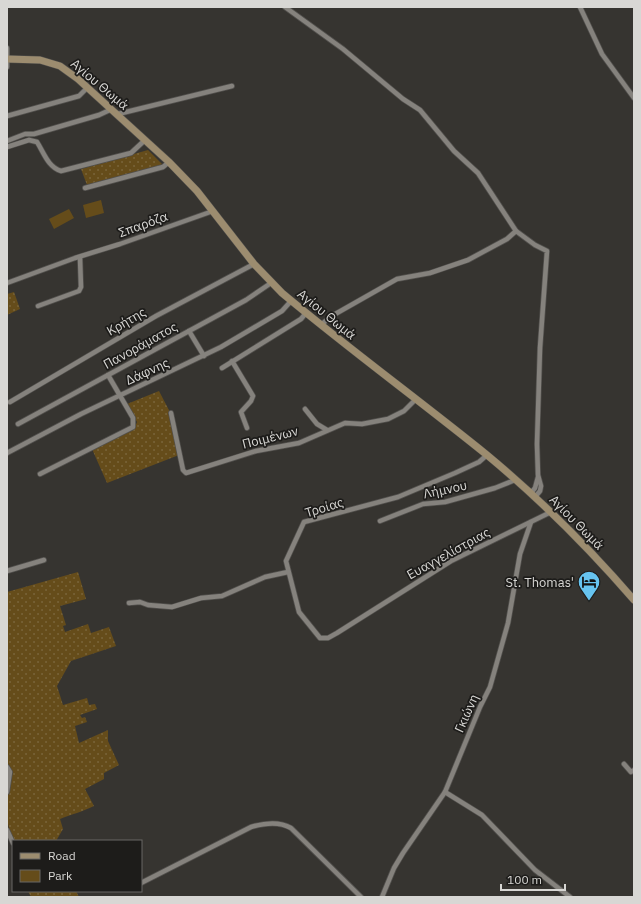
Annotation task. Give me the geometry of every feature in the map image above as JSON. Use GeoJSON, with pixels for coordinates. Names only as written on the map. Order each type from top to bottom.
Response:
{"type":"FeatureCollection","features":[{"type":"Feature","properties":{"kind":"main road","name":"Αγίου Θωμά"},"geometry":{"type":"LineString","coordinates":[[7,59],[30,59],[51,63],[69,71],[88,87],[169,162],[197,191],[254,264],[271,283],[291,301],[487,456],[533,495],[581,542],[634,600]]}},
{"type":"Feature","properties":{"kind":"street"},"geometry":{"type":"LineString","coordinates":[[285,7],[343,49],[403,99],[420,110],[454,151],[478,173],[516,231],[534,245],[548,251],[540,348],[537,444],[538,475],[541,486],[540,491],[533,495]]}},
{"type":"Feature","properties":{"kind":"street"},"geometry":{"type":"LineString","coordinates":[[580,7],[602,54],[634,98]]}},
{"type":"Feature","properties":{"kind":"street"},"geometry":{"type":"LineString","coordinates":[[7,48],[7,67]]}},
{"type":"Feature","properties":{"kind":"street"},"geometry":{"type":"LineString","coordinates":[[118,114],[232,86]]}},
{"type":"Feature","properties":{"kind":"street"},"geometry":{"type":"LineString","coordinates":[[8,116],[79,96],[88,87]]}},
{"type":"Feature","properties":{"kind":"street"},"geometry":{"type":"LineString","coordinates":[[7,141],[25,134],[34,134],[92,117],[112,109]]}},
{"type":"Feature","properties":{"kind":"street"},"geometry":{"type":"LineString","coordinates":[[7,147],[29,140],[37,142],[49,163],[54,169],[61,171],[131,153],[145,140]]}},
{"type":"Feature","properties":{"kind":"street"},"geometry":{"type":"LineString","coordinates":[[85,188],[163,167],[169,162]]}},
{"type":"Feature","properties":{"kind":"street","name":"Σπαρόζα"},"geometry":{"type":"LineString","coordinates":[[7,283],[213,211]]}},
{"type":"Feature","properties":{"kind":"street"},"geometry":{"type":"LineString","coordinates":[[321,325],[330,317],[397,279],[430,273],[468,260],[507,239],[516,231]]}},
{"type":"Feature","properties":{"kind":"street"},"geometry":{"type":"LineString","coordinates":[[38,306],[79,291],[80,258]]}},
{"type":"Feature","properties":{"kind":"street","name":"Κρήτης"},"geometry":{"type":"LineString","coordinates":[[10,402],[156,316],[254,264]]}},
{"type":"Feature","properties":{"kind":"street","name":"Πανοράματος"},"geometry":{"type":"LineString","coordinates":[[18,424],[189,331],[271,283]]}},
{"type":"Feature","properties":{"kind":"street","name":"Δάφνης"},"geometry":{"type":"LineString","coordinates":[[7,453],[120,395],[204,356],[282,311],[291,301]]}},
{"type":"Feature","properties":{"kind":"street"},"geometry":{"type":"LineString","coordinates":[[222,368],[301,319],[306,313]]}},
{"type":"Feature","properties":{"kind":"street"},"geometry":{"type":"LineString","coordinates":[[189,331],[204,356]]}},
{"type":"Feature","properties":{"kind":"street"},"geometry":{"type":"LineString","coordinates":[[232,361],[253,396],[251,401],[241,412],[247,428]]}},
{"type":"Feature","properties":{"kind":"street"},"geometry":{"type":"LineString","coordinates":[[40,474],[133,427],[133,418],[108,375]]}},
{"type":"Feature","properties":{"kind":"street","name":"Ποιμένων"},"geometry":{"type":"LineString","coordinates":[[171,413],[183,470],[186,473],[256,452],[299,444],[327,430],[345,424],[362,424],[388,419],[404,411],[415,400]]}},
{"type":"Feature","properties":{"kind":"street"},"geometry":{"type":"LineString","coordinates":[[305,409],[317,424],[327,430]]}},
{"type":"Feature","properties":{"kind":"street","name":"Τροίας"},"geometry":{"type":"LineString","coordinates":[[359,620],[328,638],[320,638],[299,612],[286,562],[304,522],[398,497],[479,462],[487,456]]}},
{"type":"Feature","properties":{"kind":"street","name":"Λήμνου"},"geometry":{"type":"LineString","coordinates":[[380,521],[423,504],[445,502],[495,488],[515,480]]}},
{"type":"Feature","properties":{"kind":"street","name":"Ευαγγελίστριας"},"geometry":{"type":"LineString","coordinates":[[359,620],[451,561],[550,512]]}},
{"type":"Feature","properties":{"kind":"street","name":"Γκιώνη"},"geometry":{"type":"LineString","coordinates":[[382,897],[400,858],[445,792],[496,671],[508,623],[518,565],[531,522]]}},
{"type":"Feature","properties":{"kind":"street"},"geometry":{"type":"LineString","coordinates":[[7,571],[44,560]]}},
{"type":"Feature","properties":{"kind":"street"},"geometry":{"type":"LineString","coordinates":[[129,603],[140,602],[148,605],[172,607],[201,598],[222,596],[264,578],[288,572]]}},
{"type":"Feature","properties":{"kind":"street"},"geometry":{"type":"LineString","coordinates":[[624,764],[631,772],[634,770]]}},
{"type":"Feature","properties":{"kind":"street"},"geometry":{"type":"LineString","coordinates":[[7,767],[10,772],[7,792]]}},
{"type":"Feature","properties":{"kind":"street"},"geometry":{"type":"LineString","coordinates":[[445,792],[482,815],[536,870],[570,897]]}},
{"type":"Feature","properties":{"kind":"street"},"geometry":{"type":"LineString","coordinates":[[142,882],[251,827],[261,824],[284,824],[291,828],[361,897]]}},
{"type":"Feature","properties":{"kind":"street"},"geometry":{"type":"LineString","coordinates":[[7,830],[12,841]]}},
{"type":"Feature","properties":{"kind":"green space"},"geometry":{"type":"Polygon","coordinates":[[[148,150],[163,165],[87,185],[81,169],[148,150]]]}},
{"type":"Feature","properties":{"kind":"green space"},"geometry":{"type":"Polygon","coordinates":[[[101,200],[104,213],[86,218],[83,205],[101,200]]]}},
{"type":"Feature","properties":{"kind":"green space"},"geometry":{"type":"Polygon","coordinates":[[[69,209],[74,218],[54,229],[49,219],[69,209]]]}},
{"type":"Feature","properties":{"kind":"green space"},"geometry":{"type":"Polygon","coordinates":[[[14,292],[20,309],[7,315],[7,294],[14,292]]]}},
{"type":"Feature","properties":{"kind":"green space"},"geometry":{"type":"Polygon","coordinates":[[[159,391],[171,414],[179,455],[107,483],[92,449],[131,431],[137,422],[127,404],[159,391]]]}},
{"type":"Feature","properties":{"kind":"green space"},"geometry":{"type":"Polygon","coordinates":[[[78,572],[86,599],[60,606],[66,625],[63,626],[65,632],[88,624],[91,633],[109,627],[116,646],[71,661],[57,686],[63,705],[87,698],[89,705],[95,704],[97,709],[80,715],[82,718],[85,717],[87,722],[75,726],[79,743],[108,730],[108,741],[119,765],[104,773],[104,779],[85,789],[94,806],[60,819],[63,829],[57,840],[14,840],[8,824],[7,807],[12,771],[7,766],[7,592],[78,572]]]}},
{"type":"Feature","properties":{"kind":"green space"},"geometry":{"type":"Polygon","coordinates":[[[28,892],[76,892],[79,897],[31,897],[28,892]]]}},
{"type":"Feature","properties":{"kind":"place","name":"St. Thomas'"},"geometry":{"type":"Point","coordinates":[589,602]}}]}
